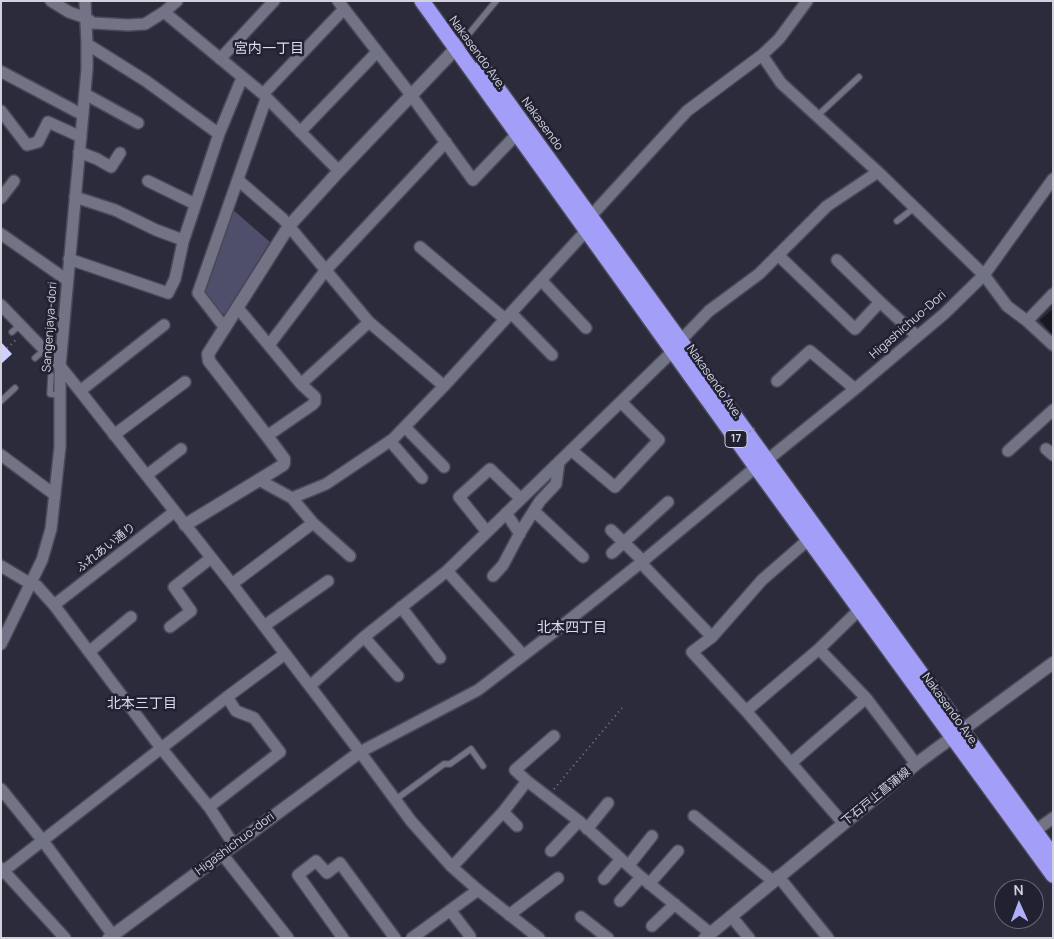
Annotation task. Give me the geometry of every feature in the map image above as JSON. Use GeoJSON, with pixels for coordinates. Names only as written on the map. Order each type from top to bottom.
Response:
{"type":"FeatureCollection","features":[{"type":"Feature","properties":{"kind":"highway","name":"Nakasendo Ave."},"geometry":{"type":"LineString","coordinates":[[422,1],[459,44],[517,134],[588,224],[677,346],[957,734],[1053,875]]}},
{"type":"Feature","properties":{"kind":"highway","name":"Nakasendo"},"geometry":{"type":"LineString","coordinates":[[434,1],[459,44],[588,224]]}},
{"type":"Feature","properties":{"kind":"highway","name":"Nakasendo Ave."},"geometry":{"type":"LineString","coordinates":[[761,464],[809,539],[859,610],[1053,856]]}},
{"type":"Feature","properties":{"kind":"street"},"geometry":{"type":"LineString","coordinates":[[51,1],[69,12],[93,22],[128,25],[145,24],[164,12],[175,2]]}},
{"type":"Feature","properties":{"kind":"street","name":"Sangenjaya-dori"},"geometry":{"type":"LineString","coordinates":[[1,644],[5,627],[31,584],[42,560],[51,529],[56,495],[60,447],[60,366],[68,259],[85,94],[87,44],[84,1]]}},
{"type":"Feature","properties":{"kind":"street"},"geometry":{"type":"LineString","coordinates":[[220,59],[274,1]]}},
{"type":"Feature","properties":{"kind":"street"},"geometry":{"type":"LineString","coordinates":[[292,498],[326,484],[390,441],[405,428],[541,280],[688,111],[762,55],[779,38],[807,1]]}},
{"type":"Feature","properties":{"kind":"street"},"geometry":{"type":"LineString","coordinates":[[225,328],[198,293],[238,180],[264,97],[341,5],[411,95],[473,180],[517,134]]}},
{"type":"Feature","properties":{"kind":"street"},"geometry":{"type":"LineString","coordinates":[[164,12],[264,97],[339,170]]}},
{"type":"Feature","properties":{"kind":"street"},"geometry":{"type":"LineString","coordinates":[[87,44],[146,81],[218,134]]}},
{"type":"Feature","properties":{"kind":"street"},"geometry":{"type":"LineString","coordinates":[[185,525],[284,463],[284,460],[267,436],[208,358],[208,354],[288,226],[459,44]]}},
{"type":"Feature","properties":{"kind":"street"},"geometry":{"type":"LineString","coordinates":[[300,132],[377,52]]}},
{"type":"Feature","properties":{"kind":"street"},"geometry":{"type":"LineString","coordinates":[[762,55],[781,83],[878,172],[984,275],[1007,306],[1027,320],[1053,345]]}},
{"type":"Feature","properties":{"kind":"street"},"geometry":{"type":"LineString","coordinates":[[1,73],[83,115]]}},
{"type":"Feature","properties":{"kind":"street"},"geometry":{"type":"LineString","coordinates":[[68,259],[168,293],[176,279],[183,240],[218,134],[242,78]]}},
{"type":"Feature","properties":{"kind":"street"},"geometry":{"type":"LineString","coordinates":[[85,94],[138,123]]}},
{"type":"Feature","properties":{"kind":"street"},"geometry":{"type":"LineString","coordinates":[[1,111],[27,145],[38,142],[48,122],[81,137]]}},
{"type":"Feature","properties":{"kind":"street"},"geometry":{"type":"LineString","coordinates":[[268,345],[325,271],[446,142]]}},
{"type":"Feature","properties":{"kind":"street"},"geometry":{"type":"LineString","coordinates":[[79,152],[111,167],[120,153]]}},
{"type":"Feature","properties":{"kind":"street"},"geometry":{"type":"LineString","coordinates":[[310,686],[364,637],[447,571],[621,402],[677,346],[708,311],[759,274],[828,206],[878,172]]}},
{"type":"Feature","properties":{"kind":"street","name":"Higashichuo-Dori"},"geometry":{"type":"LineString","coordinates":[[360,752],[478,690],[642,562],[855,388],[944,314],[984,275],[1053,178]]}},
{"type":"Feature","properties":{"kind":"street"},"geometry":{"type":"LineString","coordinates":[[1,198],[14,180]]}},
{"type":"Feature","properties":{"kind":"street"},"geometry":{"type":"LineString","coordinates":[[238,180],[283,219],[369,322],[444,386]]}},
{"type":"Feature","properties":{"kind":"street"},"geometry":{"type":"LineString","coordinates":[[148,181],[195,204]]}},
{"type":"Feature","properties":{"kind":"street"},"geometry":{"type":"LineString","coordinates":[[75,197],[115,210],[156,230],[183,240]]}},
{"type":"Feature","properties":{"kind":"street"},"geometry":{"type":"LineString","coordinates":[[1,234],[67,280]]}},
{"type":"Feature","properties":{"kind":"street"},"geometry":{"type":"LineString","coordinates":[[420,247],[508,316],[552,355]]}},
{"type":"Feature","properties":{"kind":"street"},"geometry":{"type":"LineString","coordinates":[[778,255],[855,329],[880,302]]}},
{"type":"Feature","properties":{"kind":"street"},"geometry":{"type":"LineString","coordinates":[[837,260],[917,336]]}},
{"type":"Feature","properties":{"kind":"street"},"geometry":{"type":"LineString","coordinates":[[541,280],[586,328]]}},
{"type":"Feature","properties":{"kind":"street"},"geometry":{"type":"LineString","coordinates":[[1027,320],[1053,294]]}},
{"type":"Feature","properties":{"kind":"street"},"geometry":{"type":"LineString","coordinates":[[1,305],[40,354],[60,366],[147,475],[310,686],[410,821],[452,867],[539,938]]}},
{"type":"Feature","properties":{"kind":"street"},"geometry":{"type":"LineString","coordinates":[[237,307],[301,384],[315,397],[315,402],[267,436]]}},
{"type":"Feature","properties":{"kind":"street"},"geometry":{"type":"LineString","coordinates":[[301,384],[369,322]]}},
{"type":"Feature","properties":{"kind":"street"},"geometry":{"type":"LineString","coordinates":[[80,391],[164,326]]}},
{"type":"Feature","properties":{"kind":"street"},"geometry":{"type":"LineString","coordinates":[[777,381],[810,351],[855,388]]}},
{"type":"Feature","properties":{"kind":"street"},"geometry":{"type":"LineString","coordinates":[[114,435],[185,382]]}},
{"type":"Feature","properties":{"kind":"street"},"geometry":{"type":"LineString","coordinates":[[571,450],[615,487],[659,440],[621,402]]}},
{"type":"Feature","properties":{"kind":"street"},"geometry":{"type":"LineString","coordinates":[[1008,451],[1053,410]]}},
{"type":"Feature","properties":{"kind":"street"},"geometry":{"type":"LineString","coordinates":[[405,428],[444,467]]}},
{"type":"Feature","properties":{"kind":"street"},"geometry":{"type":"LineString","coordinates":[[390,441],[422,478]]}},
{"type":"Feature","properties":{"kind":"street"},"geometry":{"type":"LineString","coordinates":[[147,475],[181,448]]}},
{"type":"Feature","properties":{"kind":"street"},"geometry":{"type":"LineString","coordinates":[[1,455],[56,495]]}},
{"type":"Feature","properties":{"kind":"street"},"geometry":{"type":"LineString","coordinates":[[493,576],[503,565],[534,511],[556,484],[559,462]]}},
{"type":"Feature","properties":{"kind":"street"},"geometry":{"type":"LineString","coordinates":[[487,532],[459,497],[490,469],[521,499]]}},
{"type":"Feature","properties":{"kind":"street"},"geometry":{"type":"LineString","coordinates":[[259,480],[292,498],[313,523],[350,556]]}},
{"type":"Feature","properties":{"kind":"street"},"geometry":{"type":"LineString","coordinates":[[612,553],[668,502]]}},
{"type":"Feature","properties":{"kind":"street"},"geometry":{"type":"LineString","coordinates":[[534,511],[583,557]]}},
{"type":"Feature","properties":{"kind":"street","name":"ふれあい通り"},"geometry":{"type":"LineString","coordinates":[[54,605],[174,512]]}},
{"type":"Feature","properties":{"kind":"street"},"geometry":{"type":"LineString","coordinates":[[506,513],[520,534]]}},
{"type":"Feature","properties":{"kind":"street"},"geometry":{"type":"LineString","coordinates":[[232,584],[313,523]]}},
{"type":"Feature","properties":{"kind":"street"},"geometry":{"type":"LineString","coordinates":[[611,530],[712,637]]}},
{"type":"Feature","properties":{"kind":"street"},"geometry":{"type":"LineString","coordinates":[[809,539],[762,580],[712,637],[692,652],[844,823]]}},
{"type":"Feature","properties":{"kind":"street"},"geometry":{"type":"LineString","coordinates":[[170,627],[191,611],[174,587],[211,558]]}},
{"type":"Feature","properties":{"kind":"street"},"geometry":{"type":"LineString","coordinates":[[1,566],[37,586],[54,605],[161,748],[209,807],[234,845]]}},
{"type":"Feature","properties":{"kind":"street"},"geometry":{"type":"LineString","coordinates":[[447,571],[523,655]]}},
{"type":"Feature","properties":{"kind":"street"},"geometry":{"type":"LineString","coordinates":[[264,626],[328,581]]}},
{"type":"Feature","properties":{"kind":"street"},"geometry":{"type":"LineString","coordinates":[[401,607],[440,658]]}},
{"type":"Feature","properties":{"kind":"street"},"geometry":{"type":"LineString","coordinates":[[746,711],[819,649],[859,610]]}},
{"type":"Feature","properties":{"kind":"street"},"geometry":{"type":"LineString","coordinates":[[89,652],[131,617]]}},
{"type":"Feature","properties":{"kind":"street"},"geometry":{"type":"LineString","coordinates":[[364,637],[398,676]]}},
{"type":"Feature","properties":{"kind":"street"},"geometry":{"type":"LineString","coordinates":[[819,649],[866,698],[916,764]]}},
{"type":"Feature","properties":{"kind":"street"},"geometry":{"type":"LineString","coordinates":[[65,938],[2,870],[43,841],[227,696],[285,654]]}},
{"type":"Feature","properties":{"kind":"street","name":"下石戸上菖蒲線"},"geometry":{"type":"LineString","coordinates":[[708,935],[916,764],[1053,663]]}},
{"type":"Feature","properties":{"kind":"street"},"geometry":{"type":"LineString","coordinates":[[209,807],[280,752],[254,718],[236,711],[227,696]]}},
{"type":"Feature","properties":{"kind":"street"},"geometry":{"type":"LineString","coordinates":[[791,762],[866,698]]}},
{"type":"Feature","properties":{"kind":"street"},"geometry":{"type":"LineString","coordinates":[[554,736],[514,770],[583,825],[708,935]]}},
{"type":"Feature","properties":{"kind":"street","name":"Higashichuo-dori"},"geometry":{"type":"LineString","coordinates":[[113,937],[360,752]]}},
{"type":"Feature","properties":{"kind":"street"},"geometry":{"type":"LineString","coordinates":[[452,867],[503,812],[527,781]]}},
{"type":"Feature","properties":{"kind":"street"},"geometry":{"type":"LineString","coordinates":[[1,789],[43,841],[113,937]]}},
{"type":"Feature","properties":{"kind":"street"},"geometry":{"type":"LineString","coordinates":[[551,850],[608,803]]}},
{"type":"Feature","properties":{"kind":"street"},"geometry":{"type":"LineString","coordinates":[[503,812],[517,826]]}},
{"type":"Feature","properties":{"kind":"street"},"geometry":{"type":"LineString","coordinates":[[694,816],[775,878],[828,938]]}},
{"type":"Feature","properties":{"kind":"street"},"geometry":{"type":"LineString","coordinates":[[1035,831],[1053,818]]}},
{"type":"Feature","properties":{"kind":"street"},"geometry":{"type":"LineString","coordinates":[[604,879],[652,836]]}},
{"type":"Feature","properties":{"kind":"street"},"geometry":{"type":"LineString","coordinates":[[620,901],[678,851]]}},
{"type":"Feature","properties":{"kind":"street"},"geometry":{"type":"LineString","coordinates":[[222,854],[288,938]]}},
{"type":"Feature","properties":{"kind":"street"},"geometry":{"type":"LineString","coordinates":[[343,938],[298,875],[316,861],[327,873],[340,864],[395,938]]}},
{"type":"Feature","properties":{"kind":"street"},"geometry":{"type":"LineString","coordinates":[[510,914],[558,878]]}},
{"type":"Feature","properties":{"kind":"street"},"geometry":{"type":"LineString","coordinates":[[412,938],[478,890]]}},
{"type":"Feature","properties":{"kind":"street"},"geometry":{"type":"LineString","coordinates":[[652,926],[675,904]]}},
{"type":"Feature","properties":{"kind":"street"},"geometry":{"type":"LineString","coordinates":[[450,910],[470,936]]}},
{"type":"Feature","properties":{"kind":"street"},"geometry":{"type":"LineString","coordinates":[[731,916],[749,938]]}},
{"type":"Feature","properties":{"kind":"street"},"geometry":{"type":"LineString","coordinates":[[581,917],[608,938]]}},
{"type":"Feature","properties":{"kind":"lane"},"geometry":{"type":"LineString","coordinates":[[459,44],[496,1]]}},
{"type":"Feature","properties":{"kind":"lane"},"geometry":{"type":"LineString","coordinates":[[816,116],[859,77]]}},
{"type":"Feature","properties":{"kind":"lane"},"geometry":{"type":"LineString","coordinates":[[897,221],[914,208]]}},
{"type":"Feature","properties":{"kind":"lane"},"geometry":{"type":"LineString","coordinates":[[51,375],[50,394],[60,395]]}},
{"type":"Feature","properties":{"kind":"lane"},"geometry":{"type":"LineString","coordinates":[[1,401],[15,388]]}},
{"type":"Feature","properties":{"kind":"lane"},"geometry":{"type":"LineString","coordinates":[[396,800],[444,764],[450,764],[471,749],[483,766]]}},
{"type":"Feature","properties":{"kind":"path"},"geometry":{"type":"LineString","coordinates":[[7,348],[20,330]]}},
{"type":"Feature","properties":{"kind":"path"},"geometry":{"type":"LineString","coordinates":[[730,447],[756,427]]}},
{"type":"Feature","properties":{"kind":"path"},"geometry":{"type":"LineString","coordinates":[[547,797],[622,708]]}},
{"type":"Feature","properties":{"kind":"shaded area"},"geometry":{"type":"Polygon","coordinates":[[[232,209],[270,242],[225,314],[221,314],[205,295],[232,209]]]}},
{"type":"Feature","properties":{"kind":"building"},"geometry":{"type":"Polygon","coordinates":[[[1,342],[12,354],[1,364],[1,342]]]}},
{"type":"Feature","properties":{"kind":"district","name":"宮内一丁目"},"geometry":{"type":"Point","coordinates":[269,49]}},
{"type":"Feature","properties":{"kind":"district","name":"北本四丁目"},"geometry":{"type":"Point","coordinates":[572,628]}},
{"type":"Feature","properties":{"kind":"district","name":"北本三丁目"},"geometry":{"type":"Point","coordinates":[142,704]}}]}
